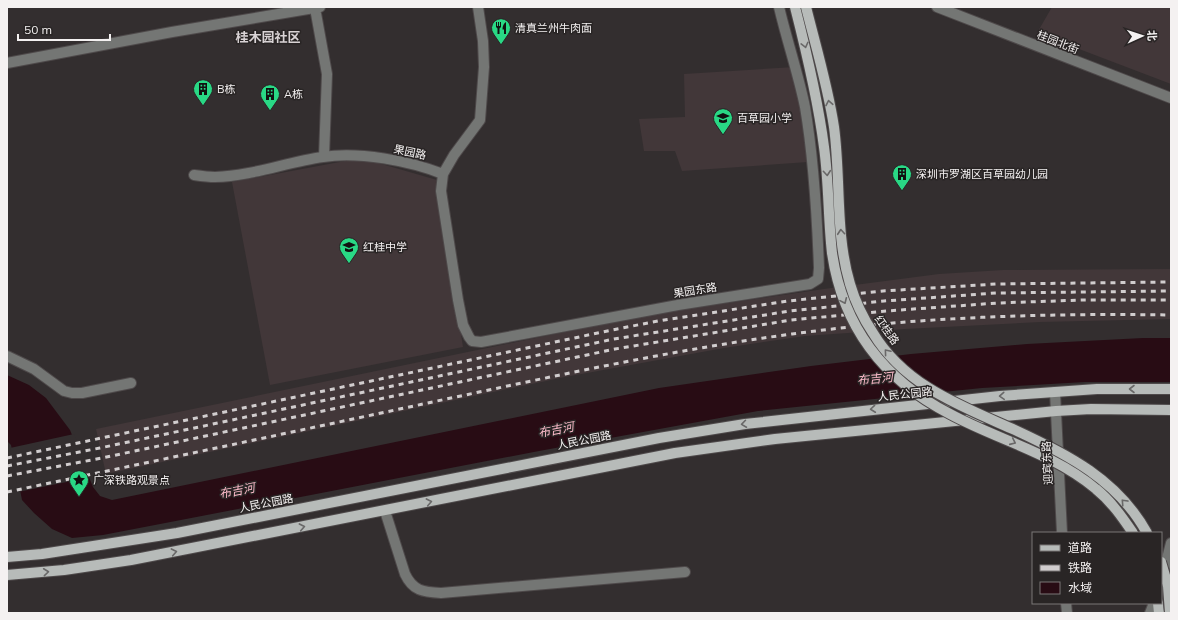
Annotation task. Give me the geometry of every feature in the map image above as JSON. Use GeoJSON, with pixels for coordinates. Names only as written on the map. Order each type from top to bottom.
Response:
{"type":"FeatureCollection","features":[{"type":"Feature","properties":{"kind":"main road"},"geometry":{"type":"LineString","coordinates":[[795,7],[819,110],[827,176],[830,231],[836,276],[841,294],[861,334],[874,355],[908,388],[950,414],[1044,456],[1072,472],[1095,488],[1106,498],[1132,532]]}},
{"type":"Feature","properties":{"kind":"main road","name":"红桂路"},"geometry":{"type":"LineString","coordinates":[[806,7],[822,69],[834,128],[841,230],[846,267],[857,302],[874,335],[898,365],[917,381],[937,394],[1046,444],[1091,470],[1107,483],[1132,510],[1146,532]]}},
{"type":"Feature","properties":{"kind":"main road","name":"人民公园路"},"geometry":{"type":"LineString","coordinates":[[7,557],[42,554],[170,534],[685,433],[745,424],[1000,396],[1097,389],[1171,389]]}},
{"type":"Feature","properties":{"kind":"main road"},"geometry":{"type":"LineString","coordinates":[[7,575],[64,570],[131,560],[676,453],[734,444],[1056,411],[1090,409],[1171,410]]}},
{"type":"Feature","properties":{"kind":"main road"},"geometry":{"type":"LineString","coordinates":[[1162,565],[1168,586],[1170,613]]}},
{"type":"Feature","properties":{"kind":"street"},"geometry":{"type":"LineString","coordinates":[[7,63],[172,32],[318,7],[327,74],[324,156]]}},
{"type":"Feature","properties":{"kind":"street"},"geometry":{"type":"LineString","coordinates":[[443,174],[454,155],[480,120],[484,67],[483,41],[478,7]]}},
{"type":"Feature","properties":{"kind":"street","name":"果园东路"},"geometry":{"type":"LineString","coordinates":[[443,174],[441,191],[458,300],[463,325],[472,341],[481,342],[678,305],[810,284],[818,279],[819,268],[816,199],[812,155],[799,79],[779,7]]}},
{"type":"Feature","properties":{"kind":"street","name":"桂园北街"},"geometry":{"type":"LineString","coordinates":[[937,7],[1171,98]]}},
{"type":"Feature","properties":{"kind":"street","name":"果园路"},"geometry":{"type":"LineString","coordinates":[[194,176],[215,177],[231,175],[267,169],[324,156],[349,155],[379,158],[426,168],[443,174]]}},
{"type":"Feature","properties":{"kind":"street"},"geometry":{"type":"LineString","coordinates":[[7,356],[34,370],[64,391],[72,393],[82,393],[131,383]]}},
{"type":"Feature","properties":{"kind":"street","name":"迎宾东路"},"geometry":{"type":"LineString","coordinates":[[1055,392],[1062,532]]}},
{"type":"Feature","properties":{"kind":"street"},"geometry":{"type":"LineString","coordinates":[[385,511],[405,574],[409,582],[415,588],[423,591],[441,593],[685,572]]}},
{"type":"Feature","properties":{"kind":"street"},"geometry":{"type":"LineString","coordinates":[[1162,578],[1171,543]]}},
{"type":"Feature","properties":{"kind":"shaded area"},"geometry":{"type":"Polygon","coordinates":[[[1052,7],[1171,7],[1171,84],[1037,33],[1052,7]]]}},
{"type":"Feature","properties":{"kind":"shaded area","name":"百草园小学"},"geometry":{"type":"Polygon","coordinates":[[[795,67],[808,162],[682,171],[675,151],[644,151],[639,119],[685,117],[684,74],[795,67]]]}},
{"type":"Feature","properties":{"kind":"shaded area","name":"红桂中学"},"geometry":{"type":"Polygon","coordinates":[[[361,158],[437,180],[463,347],[270,385],[232,182],[361,158]]]}},
{"type":"Feature","properties":{"kind":"shaded area"},"geometry":{"type":"Polygon","coordinates":[[[1171,269],[1171,319],[1040,322],[805,336],[724,348],[565,377],[106,474],[96,429],[672,311],[939,274],[1003,270],[1171,269]]]}},
{"type":"Feature","properties":{"kind":"water","name":"布吉河"},"geometry":{"type":"Polygon","coordinates":[[[1171,338],[1171,382],[1085,382],[982,388],[758,411],[539,451],[103,535],[72,538],[52,529],[22,500],[11,445],[7,441],[7,375],[29,385],[46,398],[70,430],[93,487],[100,496],[112,500],[659,388],[811,366],[911,354],[1027,344],[1171,338]]]}},
{"type":"Feature","properties":{"kind":"pier"},"geometry":{"type":"Polygon","coordinates":[[[74,434],[91,477],[18,492],[10,448],[74,434]]]}},
{"type":"Feature","properties":{"kind":"railway"},"geometry":{"type":"LineString","coordinates":[[7,458],[612,330],[658,321],[788,301],[883,291],[996,284],[1171,282]]}},
{"type":"Feature","properties":{"kind":"railway"},"geometry":{"type":"LineString","coordinates":[[7,466],[100,448],[614,339],[790,311],[884,301],[996,293],[1171,291]]}},
{"type":"Feature","properties":{"kind":"railway"},"geometry":{"type":"LineString","coordinates":[[7,476],[102,458],[615,349],[791,320],[998,303],[1083,300],[1171,300]]}},
{"type":"Feature","properties":{"kind":"railway"},"geometry":{"type":"LineString","coordinates":[[7,492],[570,373],[747,340],[839,328],[981,317],[1171,315]]}},
{"type":"Feature","properties":{"kind":"place","name":"清真兰州牛肉面"},"geometry":{"type":"Point","coordinates":[501,45]}},
{"type":"Feature","properties":{"kind":"place","name":"B栋"},"geometry":{"type":"Point","coordinates":[203,106]}},
{"type":"Feature","properties":{"kind":"place","name":"A栋"},"geometry":{"type":"Point","coordinates":[270,111]}},
{"type":"Feature","properties":{"kind":"place","name":"百草园小学"},"geometry":{"type":"Point","coordinates":[723,135]}},
{"type":"Feature","properties":{"kind":"place","name":"深圳市罗湖区百草园幼儿园"},"geometry":{"type":"Point","coordinates":[902,191]}},
{"type":"Feature","properties":{"kind":"place","name":"红桂中学"},"geometry":{"type":"Point","coordinates":[349,264]}},
{"type":"Feature","properties":{"kind":"place","name":"广深铁路观景点"},"geometry":{"type":"Point","coordinates":[79,497]}},
{"type":"Feature","properties":{"kind":"district","name":"桂木园社区"},"geometry":{"type":"Point","coordinates":[268,37]}}]}
